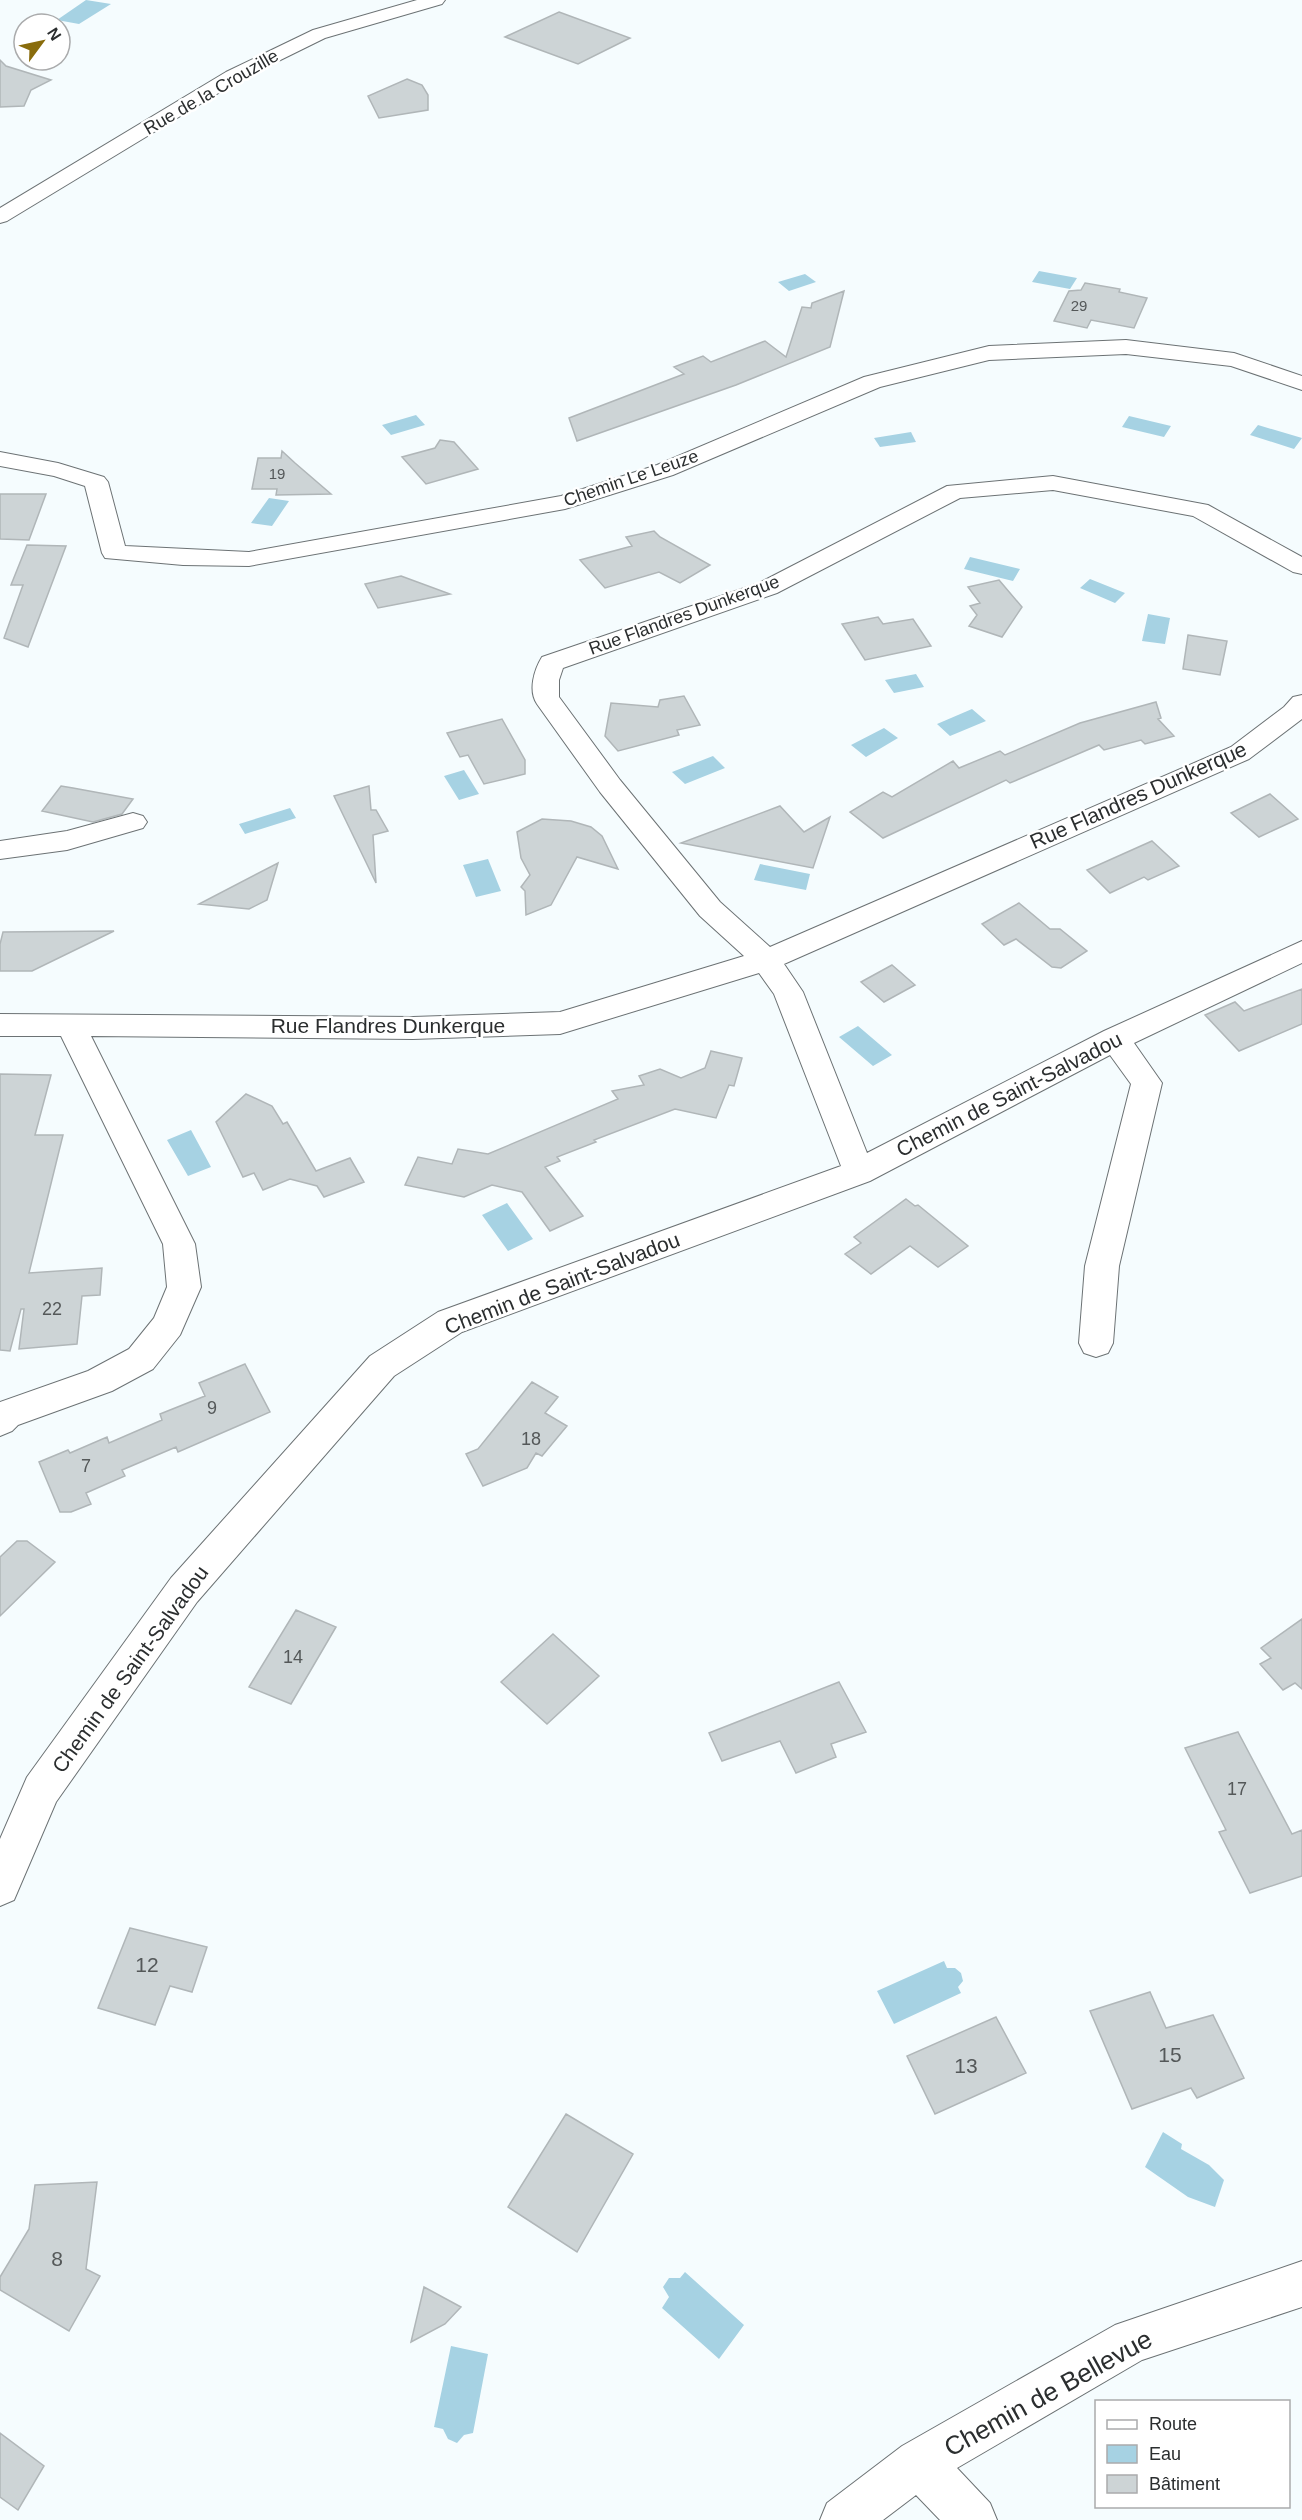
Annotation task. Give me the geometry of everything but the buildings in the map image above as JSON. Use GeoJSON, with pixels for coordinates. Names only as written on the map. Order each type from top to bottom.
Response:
{"type":"FeatureCollection","features":[{"type":"Feature","properties":{"kind":"street","name":"Rue de la Crouzille"},"geometry":{"type":"LineString","coordinates":[[0,217],[233,76],[319,34],[436,0]]}},
{"type":"Feature","properties":{"kind":"street","name":"Chemin Le Leuze"},"geometry":{"type":"LineString","coordinates":[[0,459],[58,470],[96,482],[114,553],[183,558],[249,559],[566,502],[664,470],[872,382],[989,352],[1126,346],[1234,360],[1302,383]]}},
{"type":"Feature","properties":{"kind":"street","name":"Rue Flandres Dunkerque"},"geometry":{"type":"LineString","coordinates":[[859,1172],[788,992],[766,960],[710,909],[610,786],[558,716],[546,698],[546,680],[551,663],[768,588],[955,491],[1053,483],[1200,510],[1302,567]]}},
{"type":"Feature","properties":{"kind":"street","name":"Rue Flandres Dunkerque"},"geometry":{"type":"LineString","coordinates":[[0,1025],[413,1028],[560,1023],[766,960],[1240,753],[1293,713],[1302,703]]}},
{"type":"Feature","properties":{"kind":"street"},"geometry":{"type":"LineString","coordinates":[[0,850],[23,848],[110,830],[133,822]]}},
{"type":"Feature","properties":{"kind":"street","name":"Chemin de Saint-Salvadou"},"geometry":{"type":"LineString","coordinates":[[0,1886],[41,1790],[184,1590],[382,1366],[450,1322],[859,1172],[1115,1039],[1302,951]]}},
{"type":"Feature","properties":{"kind":"street"},"geometry":{"type":"LineString","coordinates":[[0,1421],[6,1415],[100,1381],[141,1359],[168,1324],[184,1287],[179,1244],[71,1025]]}},
{"type":"Feature","properties":{"kind":"street"},"geometry":{"type":"LineString","coordinates":[[1096,1343],[1102,1266],[1147,1083],[1115,1039]]}},
{"type":"Feature","properties":{"kind":"street","name":"Chemin de Bellevue"},"geometry":{"type":"LineString","coordinates":[[844,2520],[919,2463],[1131,2341],[1302,2284]]}},
{"type":"Feature","properties":{"kind":"street"},"geometry":{"type":"LineString","coordinates":[[919,2463],[973,2520]]}},
{"type":"Feature","properties":{"kind":"water"},"geometry":{"type":"Polygon","coordinates":[[[86,0],[111,4],[79,24],[72,23],[72,12],[69,12],[86,0]]]}},
{"type":"Feature","properties":{"kind":"water"},"geometry":{"type":"Polygon","coordinates":[[[1039,271],[1077,278],[1070,289],[1032,282],[1039,271]]]}},
{"type":"Feature","properties":{"kind":"water"},"geometry":{"type":"Polygon","coordinates":[[[805,274],[816,282],[789,291],[778,282],[805,274]]]}},
{"type":"Feature","properties":{"kind":"water"},"geometry":{"type":"Polygon","coordinates":[[[416,415],[425,425],[391,435],[382,425],[416,415]]]}},
{"type":"Feature","properties":{"kind":"water"},"geometry":{"type":"Polygon","coordinates":[[[1129,416],[1171,426],[1164,437],[1122,427],[1129,416]]]}},
{"type":"Feature","properties":{"kind":"water"},"geometry":{"type":"Polygon","coordinates":[[[1258,425],[1302,438],[1294,449],[1250,435],[1258,425]]]}},
{"type":"Feature","properties":{"kind":"water"},"geometry":{"type":"Polygon","coordinates":[[[911,432],[916,442],[880,447],[874,438],[911,432]]]}},
{"type":"Feature","properties":{"kind":"water"},"geometry":{"type":"Polygon","coordinates":[[[269,498],[289,501],[272,526],[251,523],[269,498]]]}},
{"type":"Feature","properties":{"kind":"water"},"geometry":{"type":"Polygon","coordinates":[[[970,557],[1020,569],[1013,581],[964,569],[970,557]]]}},
{"type":"Feature","properties":{"kind":"water"},"geometry":{"type":"Polygon","coordinates":[[[1090,579],[1125,593],[1115,603],[1080,588],[1090,579]]]}},
{"type":"Feature","properties":{"kind":"water"},"geometry":{"type":"Polygon","coordinates":[[[1148,614],[1170,618],[1165,644],[1142,641],[1148,614]]]}},
{"type":"Feature","properties":{"kind":"water"},"geometry":{"type":"Polygon","coordinates":[[[916,674],[924,687],[894,693],[885,680],[916,674]]]}},
{"type":"Feature","properties":{"kind":"water"},"geometry":{"type":"Polygon","coordinates":[[[972,709],[986,721],[950,736],[937,724],[972,709]]]}},
{"type":"Feature","properties":{"kind":"water"},"geometry":{"type":"Polygon","coordinates":[[[884,728],[898,738],[866,757],[851,745],[884,728]]]}},
{"type":"Feature","properties":{"kind":"water"},"geometry":{"type":"Polygon","coordinates":[[[713,756],[725,768],[685,784],[672,772],[713,756]]]}},
{"type":"Feature","properties":{"kind":"water"},"geometry":{"type":"Polygon","coordinates":[[[464,770],[479,794],[459,800],[444,776],[464,770]]]}},
{"type":"Feature","properties":{"kind":"water"},"geometry":{"type":"Polygon","coordinates":[[[290,808],[296,818],[245,834],[239,824],[290,808]]]}},
{"type":"Feature","properties":{"kind":"water"},"geometry":{"type":"Polygon","coordinates":[[[488,859],[501,891],[476,897],[463,865],[488,859]]]}},
{"type":"Feature","properties":{"kind":"water"},"geometry":{"type":"Polygon","coordinates":[[[760,864],[810,874],[806,890],[754,880],[760,864]]]}},
{"type":"Feature","properties":{"kind":"water"},"geometry":{"type":"Polygon","coordinates":[[[858,1026],[892,1055],[873,1066],[839,1037],[858,1026]]]}},
{"type":"Feature","properties":{"kind":"water"},"geometry":{"type":"Polygon","coordinates":[[[191,1130],[211,1167],[188,1176],[167,1140],[191,1130]]]}},
{"type":"Feature","properties":{"kind":"water"},"geometry":{"type":"Polygon","coordinates":[[[507,1203],[533,1239],[508,1251],[482,1215],[507,1203]]]}},
{"type":"Feature","properties":{"kind":"water"},"geometry":{"type":"Polygon","coordinates":[[[944,1961],[947,1968],[955,1968],[961,1973],[963,1981],[958,1987],[961,1993],[894,2024],[877,1991],[944,1961]]]}},
{"type":"Feature","properties":{"kind":"water"},"geometry":{"type":"Polygon","coordinates":[[[1163,2132],[1182,2144],[1181,2149],[1209,2165],[1224,2180],[1215,2207],[1188,2197],[1145,2167],[1163,2132]]]}},
{"type":"Feature","properties":{"kind":"water"},"geometry":{"type":"Polygon","coordinates":[[[685,2272],[744,2325],[719,2359],[662,2308],[669,2297],[663,2287],[669,2278],[680,2278],[685,2272]]]}},
{"type":"Feature","properties":{"kind":"water"},"geometry":{"type":"Polygon","coordinates":[[[451,2346],[488,2354],[473,2433],[464,2435],[457,2443],[448,2439],[443,2429],[434,2427],[451,2346]]]}}]}
